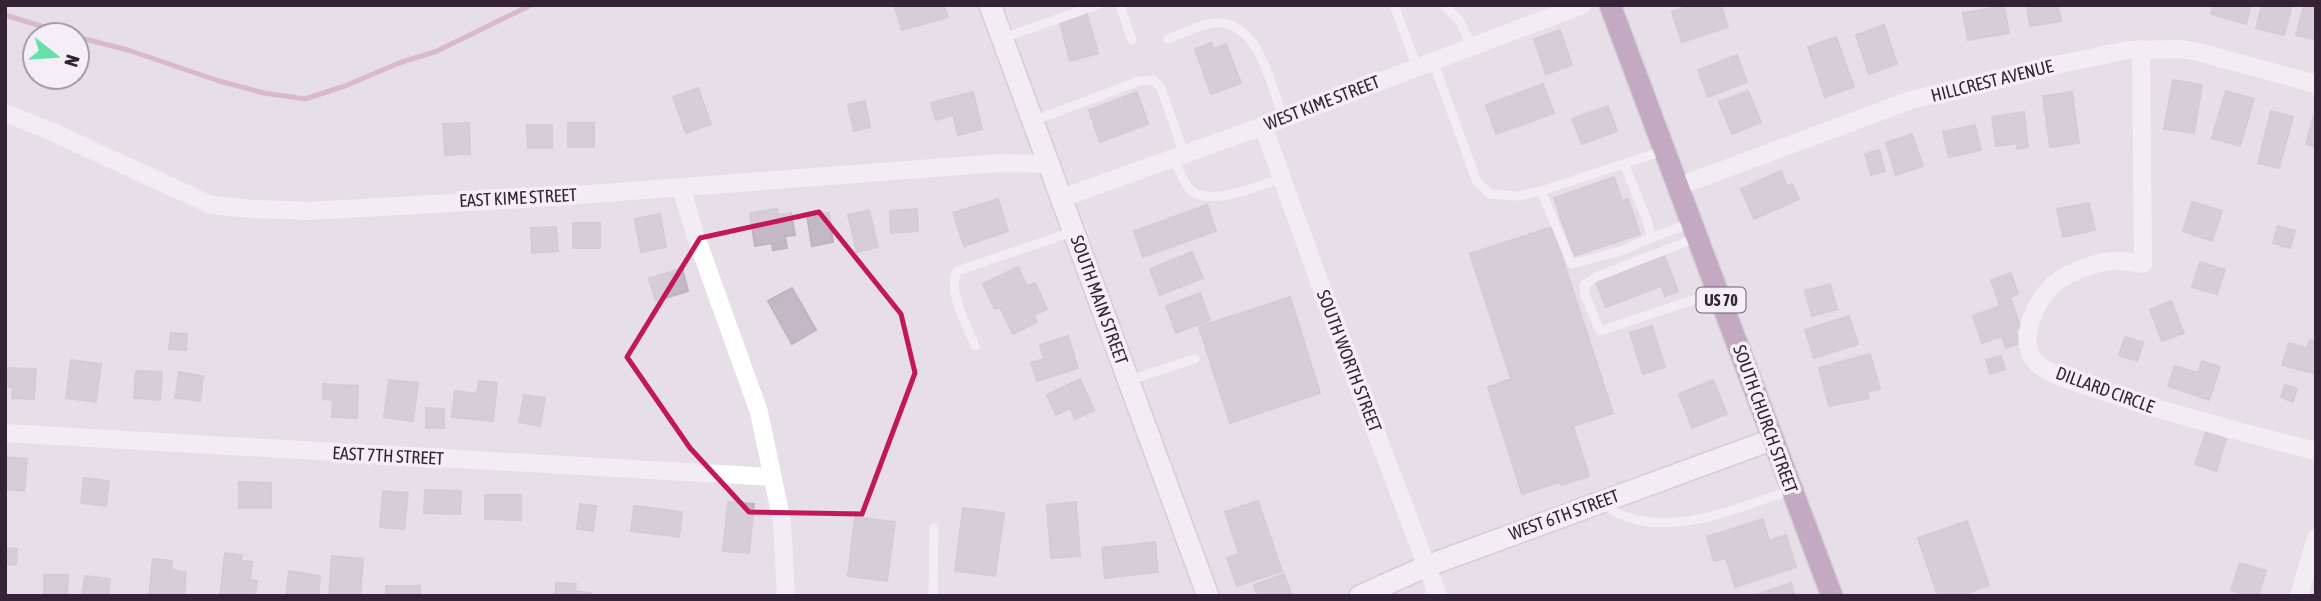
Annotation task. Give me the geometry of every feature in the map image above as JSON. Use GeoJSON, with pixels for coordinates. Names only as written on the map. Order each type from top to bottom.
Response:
{"type":"FeatureCollection","features":[{"type":"Feature","properties":{"kind":"main road","name":"SOUTH CHURCH STREET"},"geometry":{"type":"LineString","coordinates":[[1609,5],[1832,596]]}},
{"type":"Feature","properties":{"kind":"street","name":"SOUTH MAIN STREET"},"geometry":{"type":"LineString","coordinates":[[990,5],[1208,596]]}},
{"type":"Feature","properties":{"kind":"street","name":"WEST KIME STREET"},"geometry":{"type":"LineString","coordinates":[[1062,198],[1263,126],[1582,5]]}},
{"type":"Feature","properties":{"kind":"street","name":"DILLARD CIRCLE"},"geometry":{"type":"LineString","coordinates":[[2141,49],[2143,264],[2112,261],[2088,267],[2054,283],[2037,302],[2031,317],[2028,344],[2036,362],[2070,380],[2164,411],[2316,451]]}},
{"type":"Feature","properties":{"kind":"street","name":"HILLCREST AVENUE"},"geometry":{"type":"LineString","coordinates":[[1677,187],[1910,100],[2127,50],[2198,52],[2316,84]]}},
{"type":"Feature","properties":{"kind":"street","name":"EAST KIME STREET"},"geometry":{"type":"LineString","coordinates":[[5,113],[211,205],[308,211],[1000,163],[1049,164]]}},
{"type":"Feature","properties":{"kind":"street","name":"SOUTH WORTH STREET"},"geometry":{"type":"LineString","coordinates":[[1263,126],[1438,596]]}},
{"type":"Feature","properties":{"kind":"street"},"geometry":{"type":"LineString","coordinates":[[681,187],[695,234],[759,412],[782,522],[786,596]]}},
{"type":"Feature","properties":{"kind":"street","name":"EAST 7TH STREET"},"geometry":{"type":"LineString","coordinates":[[5,433],[772,477]]}},
{"type":"Feature","properties":{"kind":"street","name":"WEST 6TH STREET"},"geometry":{"type":"LineString","coordinates":[[1360,596],[1427,566],[1771,440]]}},
{"type":"Feature","properties":{"kind":"street"},"geometry":{"type":"LineString","coordinates":[[2299,596],[2316,538]]}},
{"type":"Feature","properties":{"kind":"lane"},"geometry":{"type":"LineString","coordinates":[[1001,38],[1097,5]]}},
{"type":"Feature","properties":{"kind":"lane"},"geometry":{"type":"LineString","coordinates":[[1120,5],[1132,40]]}},
{"type":"Feature","properties":{"kind":"lane"},"geometry":{"type":"LineString","coordinates":[[1394,5],[1425,64],[1477,182],[1490,194],[1518,196],[1541,191],[1665,151]]}},
{"type":"Feature","properties":{"kind":"lane"},"geometry":{"type":"LineString","coordinates":[[1443,5],[1459,20],[1472,46]]}},
{"type":"Feature","properties":{"kind":"lane"},"geometry":{"type":"LineString","coordinates":[[1168,39],[1218,23],[1241,30],[1260,54],[1283,118]]}},
{"type":"Feature","properties":{"kind":"lane"},"geometry":{"type":"LineString","coordinates":[[1032,121],[1139,81],[1153,80],[1161,88],[1188,187],[1198,196],[1213,198],[1282,178]]}},
{"type":"Feature","properties":{"kind":"lane"},"geometry":{"type":"LineString","coordinates":[[1625,166],[1648,223],[1651,238]]}},
{"type":"Feature","properties":{"kind":"lane"},"geometry":{"type":"LineString","coordinates":[[1541,191],[1572,264],[1621,251],[1651,238],[1694,230]]}},
{"type":"Feature","properties":{"kind":"lane"},"geometry":{"type":"LineString","coordinates":[[1694,230],[1596,277],[1584,285],[1585,295],[1600,331],[1718,292]]}},
{"type":"Feature","properties":{"kind":"lane"},"geometry":{"type":"LineString","coordinates":[[975,346],[955,295],[953,280],[957,271],[1074,232]]}},
{"type":"Feature","properties":{"kind":"lane"},"geometry":{"type":"LineString","coordinates":[[1128,380],[1195,359]]}},
{"type":"Feature","properties":{"kind":"lane"},"geometry":{"type":"LineString","coordinates":[[1598,502],[1623,516],[1639,521],[1696,520],[1791,490]]}},
{"type":"Feature","properties":{"kind":"lane"},"geometry":{"type":"LineString","coordinates":[[933,596],[934,528]]}},
{"type":"Feature","properties":{"kind":"highlighted area"},"geometry":{"type":"Polygon","coordinates":[[[819,212],[901,314],[915,373],[862,514],[749,512],[690,448],[627,357],[700,238],[819,212]]]}},
{"type":"Feature","properties":{"kind":"building"},"geometry":{"type":"Polygon","coordinates":[[[894,5],[944,5],[948,17],[902,30],[894,5]]]}},
{"type":"Feature","properties":{"kind":"building"},"geometry":{"type":"Polygon","coordinates":[[[1691,5],[1721,5],[1728,27],[1682,42],[1672,12],[1691,5]]]}},
{"type":"Feature","properties":{"kind":"building"},"geometry":{"type":"Polygon","coordinates":[[[2027,5],[2058,5],[2061,21],[2030,26],[2027,5]]]}},
{"type":"Feature","properties":{"kind":"building"},"geometry":{"type":"Polygon","coordinates":[[[2213,5],[2251,5],[2246,24],[2211,14],[2213,5]]]}},
{"type":"Feature","properties":{"kind":"building"},"geometry":{"type":"Polygon","coordinates":[[[2262,5],[2292,5],[2284,35],[2256,28],[2262,5]]]}},
{"type":"Feature","properties":{"kind":"building"},"geometry":{"type":"Polygon","coordinates":[[[2304,5],[2316,5],[2316,40],[2296,35],[2304,5]]]}},
{"type":"Feature","properties":{"kind":"building"},"geometry":{"type":"Polygon","coordinates":[[[2004,6],[2009,33],[1968,40],[1963,13],[2004,6]]]}},
{"type":"Feature","properties":{"kind":"building"},"geometry":{"type":"Polygon","coordinates":[[[1086,11],[1098,53],[1070,61],[1059,19],[1086,11]]]}},
{"type":"Feature","properties":{"kind":"building"},"geometry":{"type":"Polygon","coordinates":[[[1884,25],[1897,64],[1869,74],[1856,35],[1884,25]]]}},
{"type":"Feature","properties":{"kind":"building"},"geometry":{"type":"Polygon","coordinates":[[[1560,30],[1572,65],[1546,74],[1534,39],[1560,30]]]}},
{"type":"Feature","properties":{"kind":"building"},"geometry":{"type":"Polygon","coordinates":[[[1836,37],[1854,87],[1825,97],[1808,47],[1836,37]]]}},
{"type":"Feature","properties":{"kind":"building"},"geometry":{"type":"Polygon","coordinates":[[[1211,43],[1213,49],[1226,44],[1241,83],[1211,94],[1195,49],[1211,43]]]}},
{"type":"Feature","properties":{"kind":"building"},"geometry":{"type":"Polygon","coordinates":[[[1737,55],[1747,82],[1708,97],[1698,70],[1737,55]]]}},
{"type":"Feature","properties":{"kind":"building"},"geometry":{"type":"Polygon","coordinates":[[[2173,80],[2202,85],[2194,133],[2164,129],[2173,80]]]}},
{"type":"Feature","properties":{"kind":"building"},"geometry":{"type":"Polygon","coordinates":[[[1543,84],[1554,113],[1496,134],[1486,105],[1543,84]]]}},
{"type":"Feature","properties":{"kind":"building"},"geometry":{"type":"Polygon","coordinates":[[[698,88],[711,124],[686,133],[673,97],[698,88]]]}},
{"type":"Feature","properties":{"kind":"building"},"geometry":{"type":"Polygon","coordinates":[[[1748,91],[1761,122],[1732,134],[1719,102],[1748,91]]]}},
{"type":"Feature","properties":{"kind":"building"},"geometry":{"type":"Polygon","coordinates":[[[2226,91],[2254,99],[2240,146],[2212,138],[2226,91]]]}},
{"type":"Feature","properties":{"kind":"building"},"geometry":{"type":"Polygon","coordinates":[[[973,92],[982,129],[958,135],[953,115],[936,120],[931,103],[973,92]]]}},
{"type":"Feature","properties":{"kind":"building"},"geometry":{"type":"Polygon","coordinates":[[[1137,92],[1148,124],[1100,142],[1089,110],[1137,92]]]}},
{"type":"Feature","properties":{"kind":"building"},"geometry":{"type":"Polygon","coordinates":[[[2072,92],[2079,143],[2050,147],[2043,96],[2072,92]]]}},
{"type":"Feature","properties":{"kind":"building"},"geometry":{"type":"Polygon","coordinates":[[[865,101],[870,127],[854,131],[848,105],[865,101]]]}},
{"type":"Feature","properties":{"kind":"building"},"geometry":{"type":"Polygon","coordinates":[[[1608,106],[1617,131],[1582,144],[1572,119],[1608,106]]]}},
{"type":"Feature","properties":{"kind":"building"},"geometry":{"type":"Polygon","coordinates":[[[2271,111],[2293,117],[2279,168],[2258,163],[2271,111]]]}},
{"type":"Feature","properties":{"kind":"building"},"geometry":{"type":"Polygon","coordinates":[[[2024,112],[2028,147],[2017,149],[2017,143],[1996,146],[1992,117],[2024,112]]]}},
{"type":"Feature","properties":{"kind":"building"},"geometry":{"type":"Polygon","coordinates":[[[2316,115],[2316,147],[2306,144],[2316,115]]]}},
{"type":"Feature","properties":{"kind":"building"},"geometry":{"type":"Polygon","coordinates":[[[469,123],[470,154],[445,155],[443,124],[469,123]]]}},
{"type":"Feature","properties":{"kind":"building"},"geometry":{"type":"Polygon","coordinates":[[[568,123],[594,123],[594,147],[568,147],[568,123]]]}},
{"type":"Feature","properties":{"kind":"building"},"geometry":{"type":"Polygon","coordinates":[[[527,125],[552,125],[552,148],[528,148],[527,125]]]}},
{"type":"Feature","properties":{"kind":"building"},"geometry":{"type":"Polygon","coordinates":[[[1975,125],[1981,150],[1949,157],[1943,132],[1975,125]]]}},
{"type":"Feature","properties":{"kind":"building"},"geometry":{"type":"Polygon","coordinates":[[[1912,134],[1923,166],[1896,175],[1886,143],[1912,134]]]}},
{"type":"Feature","properties":{"kind":"building"},"geometry":{"type":"Polygon","coordinates":[[[1879,150],[1885,171],[1871,175],[1865,154],[1879,150]]]}},
{"type":"Feature","properties":{"kind":"building"},"geometry":{"type":"Polygon","coordinates":[[[1781,171],[1787,186],[1792,184],[1799,199],[1754,219],[1741,189],[1781,171]]]}},
{"type":"Feature","properties":{"kind":"building"},"geometry":{"type":"Polygon","coordinates":[[[1614,177],[1622,201],[1628,199],[1640,234],[1574,256],[1554,198],[1614,177]]]}},
{"type":"Feature","properties":{"kind":"building"},"geometry":{"type":"Polygon","coordinates":[[[998,199],[1008,231],[964,246],[953,213],[998,199]]]}},
{"type":"Feature","properties":{"kind":"building"},"geometry":{"type":"Polygon","coordinates":[[[2192,202],[2222,211],[2212,241],[2183,231],[2192,202]]]}},
{"type":"Feature","properties":{"kind":"building"},"geometry":{"type":"Polygon","coordinates":[[[2089,203],[2095,230],[2063,237],[2057,209],[2089,203]]]}},
{"type":"Feature","properties":{"kind":"building"},"geometry":{"type":"Polygon","coordinates":[[[1207,205],[1216,231],[1143,257],[1134,231],[1207,205]]]}},
{"type":"Feature","properties":{"kind":"building"},"geometry":{"type":"Polygon","coordinates":[[[777,209],[778,215],[791,213],[795,235],[785,236],[787,248],[773,250],[772,243],[755,246],[750,213],[777,209]]]}},
{"type":"Feature","properties":{"kind":"building"},"geometry":{"type":"Polygon","coordinates":[[[917,209],[918,231],[891,233],[890,211],[917,209]]]}},
{"type":"Feature","properties":{"kind":"building"},"geometry":{"type":"Polygon","coordinates":[[[869,210],[878,247],[857,252],[848,215],[869,210]]]}},
{"type":"Feature","properties":{"kind":"building"},"geometry":{"type":"Polygon","coordinates":[[[829,213],[833,242],[812,246],[807,216],[829,213]]]}},
{"type":"Feature","properties":{"kind":"building"},"geometry":{"type":"Polygon","coordinates":[[[660,214],[666,247],[641,252],[635,219],[660,214]]]}},
{"type":"Feature","properties":{"kind":"building"},"geometry":{"type":"Polygon","coordinates":[[[573,223],[600,223],[600,248],[573,248],[573,223]]]}},
{"type":"Feature","properties":{"kind":"building"},"geometry":{"type":"Polygon","coordinates":[[[2278,226],[2295,231],[2290,248],[2273,243],[2278,226]]]}},
{"type":"Feature","properties":{"kind":"building"},"geometry":{"type":"Polygon","coordinates":[[[556,227],[558,251],[532,253],[531,228],[556,227]]]}},
{"type":"Feature","properties":{"kind":"building"},"geometry":{"type":"Polygon","coordinates":[[[1552,227],[1613,413],[1573,426],[1589,476],[1522,494],[1488,387],[1511,379],[1470,254],[1552,227]]]}},
{"type":"Feature","properties":{"kind":"building"},"geometry":{"type":"Polygon","coordinates":[[[1192,252],[1203,278],[1160,295],[1150,269],[1192,252]]]}},
{"type":"Feature","properties":{"kind":"building"},"geometry":{"type":"Polygon","coordinates":[[[1664,255],[1678,291],[1665,296],[1661,286],[1606,307],[1596,282],[1664,255]]]}},
{"type":"Feature","properties":{"kind":"building"},"geometry":{"type":"Polygon","coordinates":[[[2200,262],[2225,270],[2217,294],[2192,287],[2200,262]]]}},
{"type":"Feature","properties":{"kind":"building"},"geometry":{"type":"Polygon","coordinates":[[[1018,267],[1027,286],[1035,283],[1047,309],[1034,315],[1037,322],[1013,334],[1000,307],[995,309],[983,284],[1018,267]]]}},
{"type":"Feature","properties":{"kind":"building"},"geometry":{"type":"Polygon","coordinates":[[[682,268],[688,291],[656,301],[649,279],[682,268]]]}},
{"type":"Feature","properties":{"kind":"building"},"geometry":{"type":"Polygon","coordinates":[[[2011,273],[2018,294],[2010,297],[2021,328],[2015,330],[2020,343],[2006,348],[2002,336],[1982,343],[1973,316],[2000,306],[1991,280],[2011,273]]]}},
{"type":"Feature","properties":{"kind":"building"},"geometry":{"type":"Polygon","coordinates":[[[1830,284],[1837,309],[1812,316],[1805,291],[1830,284]]]}},
{"type":"Feature","properties":{"kind":"building"},"geometry":{"type":"Polygon","coordinates":[[[792,288],[816,330],[792,344],[768,301],[792,288]]]}},
{"type":"Feature","properties":{"kind":"building"},"geometry":{"type":"Polygon","coordinates":[[[1200,293],[1210,320],[1176,333],[1166,306],[1200,293]]]}},
{"type":"Feature","properties":{"kind":"building"},"geometry":{"type":"Polygon","coordinates":[[[1290,297],[1320,393],[1230,423],[1199,327],[1290,297]]]}},
{"type":"Feature","properties":{"kind":"building"},"geometry":{"type":"Polygon","coordinates":[[[2171,301],[2184,333],[2162,341],[2150,310],[2171,301]]]}},
{"type":"Feature","properties":{"kind":"building"},"geometry":{"type":"Polygon","coordinates":[[[1849,316],[1858,344],[1814,358],[1805,330],[1849,316]]]}},
{"type":"Feature","properties":{"kind":"building"},"geometry":{"type":"Polygon","coordinates":[[[1652,326],[1665,367],[1643,374],[1630,333],[1652,326]]]}},
{"type":"Feature","properties":{"kind":"building"},"geometry":{"type":"Polygon","coordinates":[[[171,333],[187,334],[186,350],[169,349],[171,333]]]}},
{"type":"Feature","properties":{"kind":"building"},"geometry":{"type":"Polygon","coordinates":[[[1068,336],[1078,368],[1037,381],[1031,363],[1044,359],[1040,345],[1068,336]]]}},
{"type":"Feature","properties":{"kind":"building"},"geometry":{"type":"Polygon","coordinates":[[[2125,337],[2143,343],[2137,361],[2119,355],[2125,337]]]}},
{"type":"Feature","properties":{"kind":"building"},"geometry":{"type":"Polygon","coordinates":[[[2310,340],[2316,342],[2316,374],[2282,365],[2289,343],[2307,348],[2310,340]]]}},
{"type":"Feature","properties":{"kind":"building"},"geometry":{"type":"Polygon","coordinates":[[[1870,354],[1880,389],[1867,392],[1869,398],[1829,406],[1819,368],[1870,354]]]}},
{"type":"Feature","properties":{"kind":"building"},"geometry":{"type":"Polygon","coordinates":[[[2001,356],[2005,369],[1990,374],[1986,360],[2001,356]]]}},
{"type":"Feature","properties":{"kind":"building"},"geometry":{"type":"Polygon","coordinates":[[[71,360],[101,364],[96,402],[66,398],[71,360]]]}},
{"type":"Feature","properties":{"kind":"building"},"geometry":{"type":"Polygon","coordinates":[[[2202,361],[2220,367],[2209,400],[2168,386],[2175,366],[2198,373],[2202,361]]]}},
{"type":"Feature","properties":{"kind":"building"},"geometry":{"type":"Polygon","coordinates":[[[5,368],[36,369],[34,399],[12,398],[13,387],[5,387],[5,368]]]}},
{"type":"Feature","properties":{"kind":"building"},"geometry":{"type":"Polygon","coordinates":[[[136,371],[162,372],[160,400],[134,398],[136,371]]]}},
{"type":"Feature","properties":{"kind":"building"},"geometry":{"type":"Polygon","coordinates":[[[179,372],[203,376],[200,401],[175,398],[179,372]]]}},
{"type":"Feature","properties":{"kind":"building"},"geometry":{"type":"Polygon","coordinates":[[[1080,379],[1094,410],[1075,419],[1070,408],[1056,415],[1047,395],[1080,379]]]}},
{"type":"Feature","properties":{"kind":"building"},"geometry":{"type":"Polygon","coordinates":[[[389,380],[418,383],[413,421],[384,417],[389,380]]]}},
{"type":"Feature","properties":{"kind":"building"},"geometry":{"type":"Polygon","coordinates":[[[1713,380],[1727,414],[1692,428],[1679,394],[1713,380]]]}},
{"type":"Feature","properties":{"kind":"building"},"geometry":{"type":"Polygon","coordinates":[[[479,381],[497,383],[493,421],[452,417],[455,391],[477,394],[479,381]]]}},
{"type":"Feature","properties":{"kind":"building"},"geometry":{"type":"Polygon","coordinates":[[[323,384],[358,386],[357,418],[332,417],[333,400],[323,399],[323,384]]]}},
{"type":"Feature","properties":{"kind":"building"},"geometry":{"type":"Polygon","coordinates":[[[2285,385],[2297,389],[2293,402],[2281,397],[2285,385]]]}},
{"type":"Feature","properties":{"kind":"building"},"geometry":{"type":"Polygon","coordinates":[[[524,395],[545,398],[540,426],[519,422],[524,395]]]}},
{"type":"Feature","properties":{"kind":"building"},"geometry":{"type":"Polygon","coordinates":[[[426,408],[444,409],[444,428],[426,428],[426,408]]]}},
{"type":"Feature","properties":{"kind":"building"},"geometry":{"type":"Polygon","coordinates":[[[2206,432],[2226,439],[2216,471],[2195,464],[2206,432]]]}},
{"type":"Feature","properties":{"kind":"building"},"geometry":{"type":"Polygon","coordinates":[[[5,457],[27,459],[24,491],[5,489],[5,457]]]}},
{"type":"Feature","properties":{"kind":"building"},"geometry":{"type":"Polygon","coordinates":[[[84,478],[109,481],[106,506],[81,503],[84,478]]]}},
{"type":"Feature","properties":{"kind":"building"},"geometry":{"type":"Polygon","coordinates":[[[239,482],[271,483],[271,508],[239,508],[239,482]]]}},
{"type":"Feature","properties":{"kind":"building"},"geometry":{"type":"Polygon","coordinates":[[[425,490],[461,491],[460,514],[424,513],[425,490]]]}},
{"type":"Feature","properties":{"kind":"building"},"geometry":{"type":"Polygon","coordinates":[[[383,491],[408,493],[404,529],[380,527],[383,491]]]}},
{"type":"Feature","properties":{"kind":"building"},"geometry":{"type":"Polygon","coordinates":[[[485,495],[521,495],[521,520],[485,519],[485,495]]]}},
{"type":"Feature","properties":{"kind":"building"},"geometry":{"type":"Polygon","coordinates":[[[1258,501],[1282,571],[1237,586],[1227,558],[1239,554],[1225,512],[1258,501]]]}},
{"type":"Feature","properties":{"kind":"building"},"geometry":{"type":"Polygon","coordinates":[[[728,502],[754,504],[749,553],[723,551],[728,502]]]}},
{"type":"Feature","properties":{"kind":"building"},"geometry":{"type":"Polygon","coordinates":[[[1076,502],[1080,556],[1051,558],[1047,505],[1076,502]]]}},
{"type":"Feature","properties":{"kind":"building"},"geometry":{"type":"Polygon","coordinates":[[[580,504],[596,506],[593,531],[577,529],[580,504]]]}},
{"type":"Feature","properties":{"kind":"building"},"geometry":{"type":"Polygon","coordinates":[[[634,506],[682,512],[679,537],[631,531],[634,506]]]}},
{"type":"Feature","properties":{"kind":"building"},"geometry":{"type":"Polygon","coordinates":[[[963,508],[1004,513],[995,576],[955,571],[963,508]]]}},
{"type":"Feature","properties":{"kind":"building"},"geometry":{"type":"Polygon","coordinates":[[[855,517],[895,522],[887,581],[848,576],[855,517]]]}},
{"type":"Feature","properties":{"kind":"building"},"geometry":{"type":"Polygon","coordinates":[[[1763,519],[1769,541],[1786,535],[1796,567],[1735,587],[1726,558],[1714,561],[1707,537],[1763,519]]]}},
{"type":"Feature","properties":{"kind":"building"},"geometry":{"type":"Polygon","coordinates":[[[1967,521],[1989,585],[1960,596],[1938,596],[1918,538],[1967,521]]]}},
{"type":"Feature","properties":{"kind":"building"},"geometry":{"type":"Polygon","coordinates":[[[1155,542],[1158,572],[1105,578],[1102,548],[1155,542]]]}},
{"type":"Feature","properties":{"kind":"building"},"geometry":{"type":"Polygon","coordinates":[[[5,548],[17,549],[16,565],[5,564],[5,548]]]}},
{"type":"Feature","properties":{"kind":"building"},"geometry":{"type":"Polygon","coordinates":[[[225,553],[242,555],[241,561],[252,562],[250,580],[257,581],[255,596],[220,596],[225,553]]]}},
{"type":"Feature","properties":{"kind":"building"},"geometry":{"type":"Polygon","coordinates":[[[332,556],[363,559],[360,596],[329,596],[332,556]]]}},
{"type":"Feature","properties":{"kind":"building"},"geometry":{"type":"Polygon","coordinates":[[[153,559],[172,561],[171,570],[186,572],[184,596],[149,596],[153,559]]]}},
{"type":"Feature","properties":{"kind":"building"},"geometry":{"type":"Polygon","coordinates":[[[2240,563],[2266,571],[2258,596],[2231,590],[2240,563]]]}},
{"type":"Feature","properties":{"kind":"building"},"geometry":{"type":"Polygon","coordinates":[[[289,571],[320,576],[318,596],[286,596],[289,571]]]}},
{"type":"Feature","properties":{"kind":"building"},"geometry":{"type":"Polygon","coordinates":[[[1284,574],[1292,596],[1258,596],[1254,585],[1284,574]]]}},
{"type":"Feature","properties":{"kind":"building"},"geometry":{"type":"Polygon","coordinates":[[[44,575],[68,575],[67,596],[44,596],[44,575]]]}},
{"type":"Feature","properties":{"kind":"building"},"geometry":{"type":"Polygon","coordinates":[[[85,576],[110,579],[108,596],[82,596],[85,576]]]}},
{"type":"Feature","properties":{"kind":"building"},"geometry":{"type":"Polygon","coordinates":[[[556,583],[576,584],[575,591],[591,593],[591,596],[555,596],[556,583]]]}},
{"type":"Feature","properties":{"kind":"building"},"geometry":{"type":"Polygon","coordinates":[[[1791,583],[1795,596],[1753,596],[1791,583]]]}},
{"type":"Feature","properties":{"kind":"building"},"geometry":{"type":"Polygon","coordinates":[[[386,586],[420,586],[420,596],[386,596],[386,586]]]}},
{"type":"Feature","properties":{"kind":"waterway"},"geometry":{"type":"LineString","coordinates":[[91,41],[128,50],[219,81],[264,93],[305,99],[437,51],[531,5]]}},
{"type":"Feature","properties":{"kind":"waterway"},"geometry":{"type":"LineString","coordinates":[[5,15],[24,21]]}}]}
